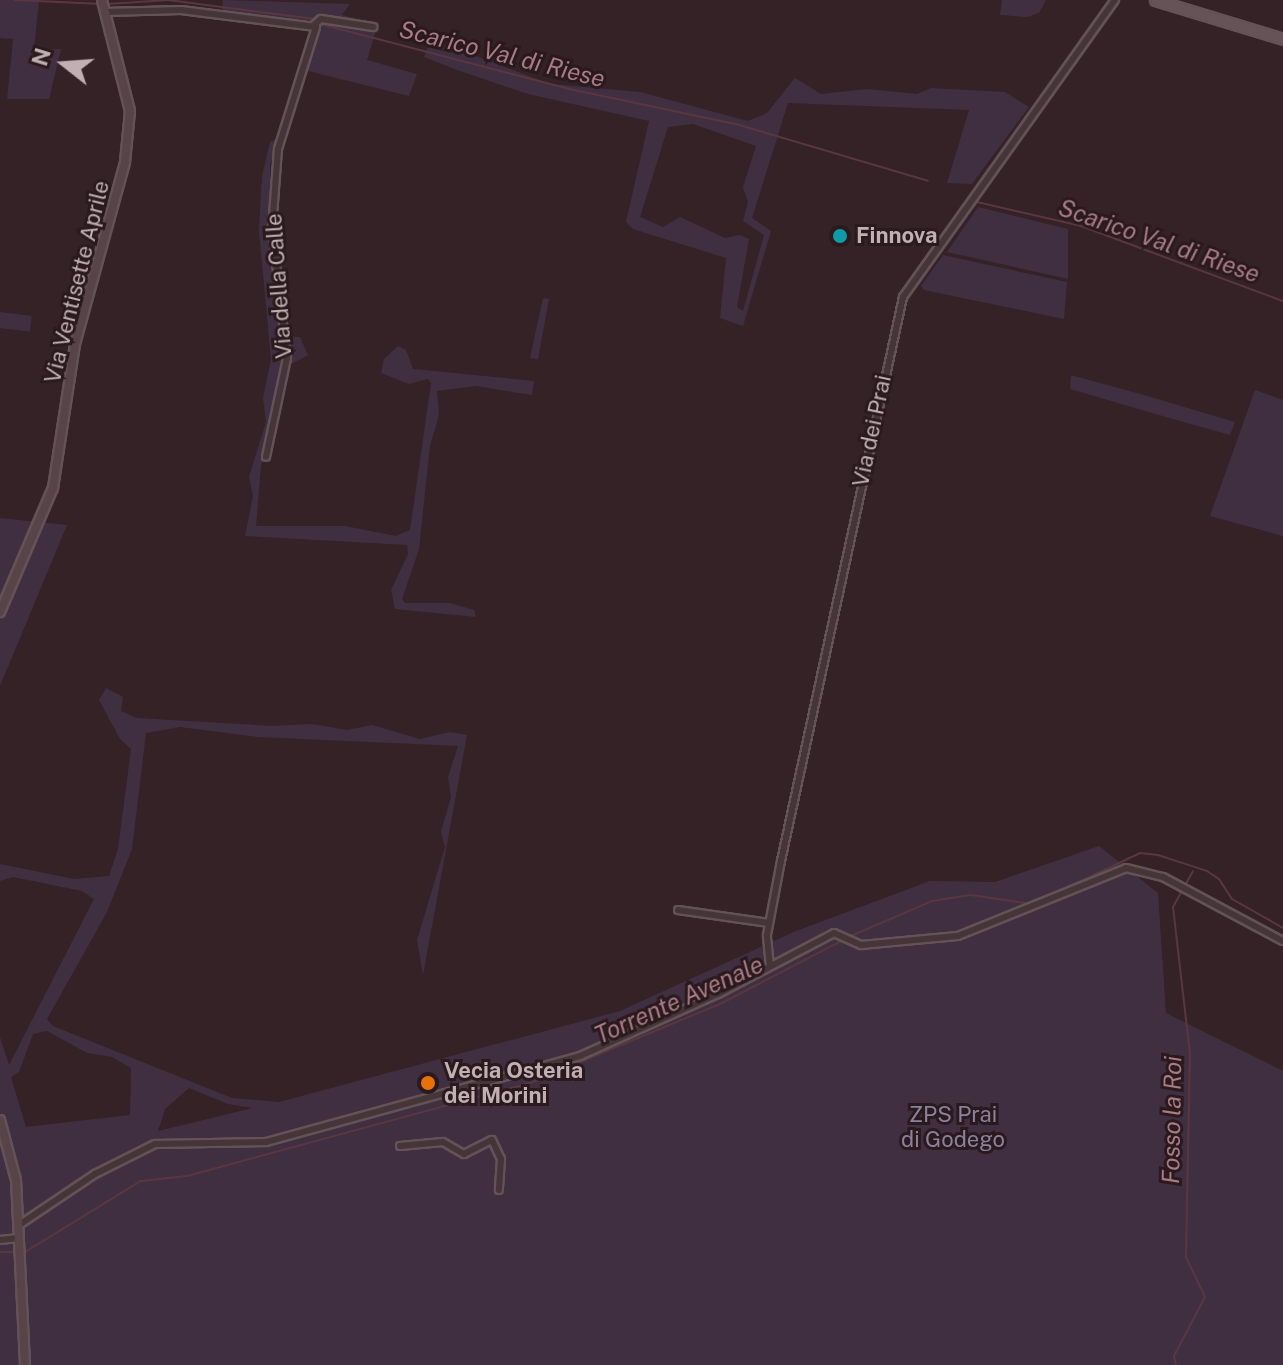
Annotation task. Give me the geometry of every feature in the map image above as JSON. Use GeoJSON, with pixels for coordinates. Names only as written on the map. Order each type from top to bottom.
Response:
{"type":"FeatureCollection","features":[{"type":"Feature","properties":{"kind":"main road"},"geometry":{"type":"LineString","coordinates":[[1155,0],[1283,39]]}},
{"type":"Feature","properties":{"kind":"main road","name":"Via Ventisette Aprile"},"geometry":{"type":"LineString","coordinates":[[0,612],[53,488],[75,344],[125,162],[130,111],[103,5]]}},
{"type":"Feature","properties":{"kind":"main road"},"geometry":{"type":"LineString","coordinates":[[0,1120],[16,1180],[25,1365]]}},
{"type":"Feature","properties":{"kind":"street","name":"Via dei Prai"},"geometry":{"type":"LineString","coordinates":[[770,966],[769,923],[903,297],[1115,0]]}},
{"type":"Feature","properties":{"kind":"street"},"geometry":{"type":"LineString","coordinates":[[103,5],[314,25],[321,19],[373,27]]}},
{"type":"Feature","properties":{"kind":"street","name":"Via della Calle"},"geometry":{"type":"LineString","coordinates":[[266,457],[287,358],[272,228],[278,149],[310,57],[314,25]]}},
{"type":"Feature","properties":{"kind":"street"},"geometry":{"type":"LineString","coordinates":[[19,1225],[95,1174],[155,1144],[266,1142],[580,1056],[770,966],[828,935],[844,937],[861,945],[968,934],[1126,868],[1150,872],[1283,941]]}},
{"type":"Feature","properties":{"kind":"street"},"geometry":{"type":"LineString","coordinates":[[678,910],[769,923]]}},
{"type":"Feature","properties":{"kind":"street"},"geometry":{"type":"LineString","coordinates":[[400,1146],[443,1142],[464,1154],[476,1143],[492,1140],[501,1159],[499,1190]]}},
{"type":"Feature","properties":{"kind":"street"},"geometry":{"type":"LineString","coordinates":[[0,1240],[19,1238]]}},
{"type":"Feature","properties":{"kind":"green space"},"geometry":{"type":"Polygon","coordinates":[[[0,0],[39,0],[34,50],[61,49],[49,99],[7,99],[13,39],[0,38],[0,0]]]}},
{"type":"Feature","properties":{"kind":"green space"},"geometry":{"type":"Polygon","coordinates":[[[223,0],[350,4],[342,15],[378,24],[367,60],[417,74],[409,96],[308,71],[304,79],[320,21],[221,15],[223,0]]]}},
{"type":"Feature","properties":{"kind":"green space"},"geometry":{"type":"Polygon","coordinates":[[[1002,0],[1046,0],[1039,13],[1027,17],[1000,15],[1002,0]]]}},
{"type":"Feature","properties":{"kind":"green space"},"geometry":{"type":"Polygon","coordinates":[[[407,30],[550,84],[640,92],[748,121],[767,113],[795,78],[821,94],[867,89],[917,94],[931,88],[1005,92],[1029,107],[972,184],[947,183],[969,110],[788,103],[752,218],[771,231],[743,326],[720,318],[726,258],[633,229],[626,222],[649,121],[528,94],[460,71],[424,57],[428,46],[406,36],[407,30]],[[693,124],[668,127],[640,217],[663,227],[680,217],[725,238],[740,235],[749,239],[737,307],[743,311],[764,235],[743,221],[748,202],[743,187],[756,146],[693,124]]]}},
{"type":"Feature","properties":{"kind":"green space"},"geometry":{"type":"Polygon","coordinates":[[[285,135],[270,164],[272,260],[282,336],[300,337],[308,355],[288,366],[261,466],[256,526],[345,526],[396,536],[410,530],[431,383],[428,379],[409,384],[381,373],[384,359],[398,346],[406,350],[413,369],[534,381],[532,395],[476,386],[437,391],[439,415],[430,446],[419,549],[402,599],[405,603],[450,603],[474,610],[476,617],[395,609],[391,590],[408,554],[407,545],[245,536],[253,496],[249,477],[266,422],[263,398],[271,359],[259,231],[262,176],[270,142],[285,135]]]}},
{"type":"Feature","properties":{"kind":"green space"},"geometry":{"type":"Polygon","coordinates":[[[978,207],[1068,229],[1068,279],[947,252],[978,207]]]}},
{"type":"Feature","properties":{"kind":"green space"},"geometry":{"type":"Polygon","coordinates":[[[943,255],[1067,282],[1064,319],[924,290],[921,286],[943,255]]]}},
{"type":"Feature","properties":{"kind":"green space"},"geometry":{"type":"Polygon","coordinates":[[[543,298],[549,299],[538,359],[530,358],[543,298]]]}},
{"type":"Feature","properties":{"kind":"green space"},"geometry":{"type":"Polygon","coordinates":[[[0,312],[32,316],[30,332],[0,328],[0,312]]]}},
{"type":"Feature","properties":{"kind":"green space"},"geometry":{"type":"Polygon","coordinates":[[[1071,375],[1235,422],[1230,435],[1159,415],[1070,389],[1071,375]]]}},
{"type":"Feature","properties":{"kind":"green space"},"geometry":{"type":"Polygon","coordinates":[[[1255,390],[1283,400],[1283,536],[1210,516],[1255,390]]]}},
{"type":"Feature","properties":{"kind":"green space"},"geometry":{"type":"Polygon","coordinates":[[[0,518],[67,525],[0,686],[0,518]]]}},
{"type":"Feature","properties":{"kind":"green space","name":"ZPS Prai di Godego"},"geometry":{"type":"Polygon","coordinates":[[[106,688],[123,697],[121,711],[137,718],[272,726],[312,724],[347,730],[372,725],[420,739],[450,732],[467,735],[423,975],[417,940],[445,847],[441,832],[451,797],[448,777],[458,746],[258,737],[180,727],[146,733],[132,849],[107,912],[47,1019],[53,1026],[232,1098],[279,1102],[620,1011],[796,931],[930,881],[995,882],[1099,846],[1158,893],[1166,1013],[1283,1071],[1283,1365],[0,1365],[0,1037],[9,1065],[94,899],[82,891],[13,877],[0,881],[0,864],[74,879],[109,876],[118,849],[131,749],[120,739],[99,700],[106,688]],[[47,1031],[33,1034],[19,1072],[11,1077],[26,1127],[130,1115],[131,1068],[112,1057],[87,1053],[47,1031]],[[189,1088],[165,1109],[158,1131],[253,1108],[228,1104],[189,1088]]]}},
{"type":"Feature","properties":{"kind":"waterway","name":"Scarico Val di Riese"},"geometry":{"type":"LineString","coordinates":[[15,0],[102,4]]}},
{"type":"Feature","properties":{"kind":"waterway","name":"Scarico Val di Riese"},"geometry":{"type":"LineString","coordinates":[[108,4],[168,0],[315,19]]}},
{"type":"Feature","properties":{"kind":"waterway","name":"Scarico Val di Riese"},"geometry":{"type":"LineString","coordinates":[[320,24],[574,90],[736,124],[928,181]]}},
{"type":"Feature","properties":{"kind":"waterway","name":"Scarico Val di Riese"},"geometry":{"type":"LineString","coordinates":[[977,202],[1081,226],[1283,301]]}},
{"type":"Feature","properties":{"kind":"waterway","name":"Torrente Avenale"},"geometry":{"type":"LineString","coordinates":[[1047,897],[1140,853],[1158,855],[1207,871],[1219,879],[1232,899],[1283,928]]}},
{"type":"Feature","properties":{"kind":"waterway","name":"Fosso la Roi"},"geometry":{"type":"LineString","coordinates":[[1176,1365],[1174,1356],[1205,1297],[1186,1257],[1190,1054],[1173,907],[1193,871]]}},
{"type":"Feature","properties":{"kind":"waterway","name":"Torrente Avenale"},"geometry":{"type":"LineString","coordinates":[[851,936],[932,901],[971,895],[1025,903]]}},
{"type":"Feature","properties":{"kind":"waterway","name":"Torrente Avenale"},"geometry":{"type":"LineString","coordinates":[[25,1252],[141,1181],[187,1176],[530,1083],[722,1003],[845,939]]}},
{"type":"Feature","properties":{"kind":"waterway"},"geometry":{"type":"LineString","coordinates":[[0,1252],[15,1252]]}},
{"type":"Feature","properties":{"kind":"place","name":"Finnova"},"geometry":{"type":"Point","coordinates":[840,236]}},
{"type":"Feature","properties":{"kind":"place","name":"Vecia Osteria dei Morini"},"geometry":{"type":"Point","coordinates":[428,1083]}}]}
